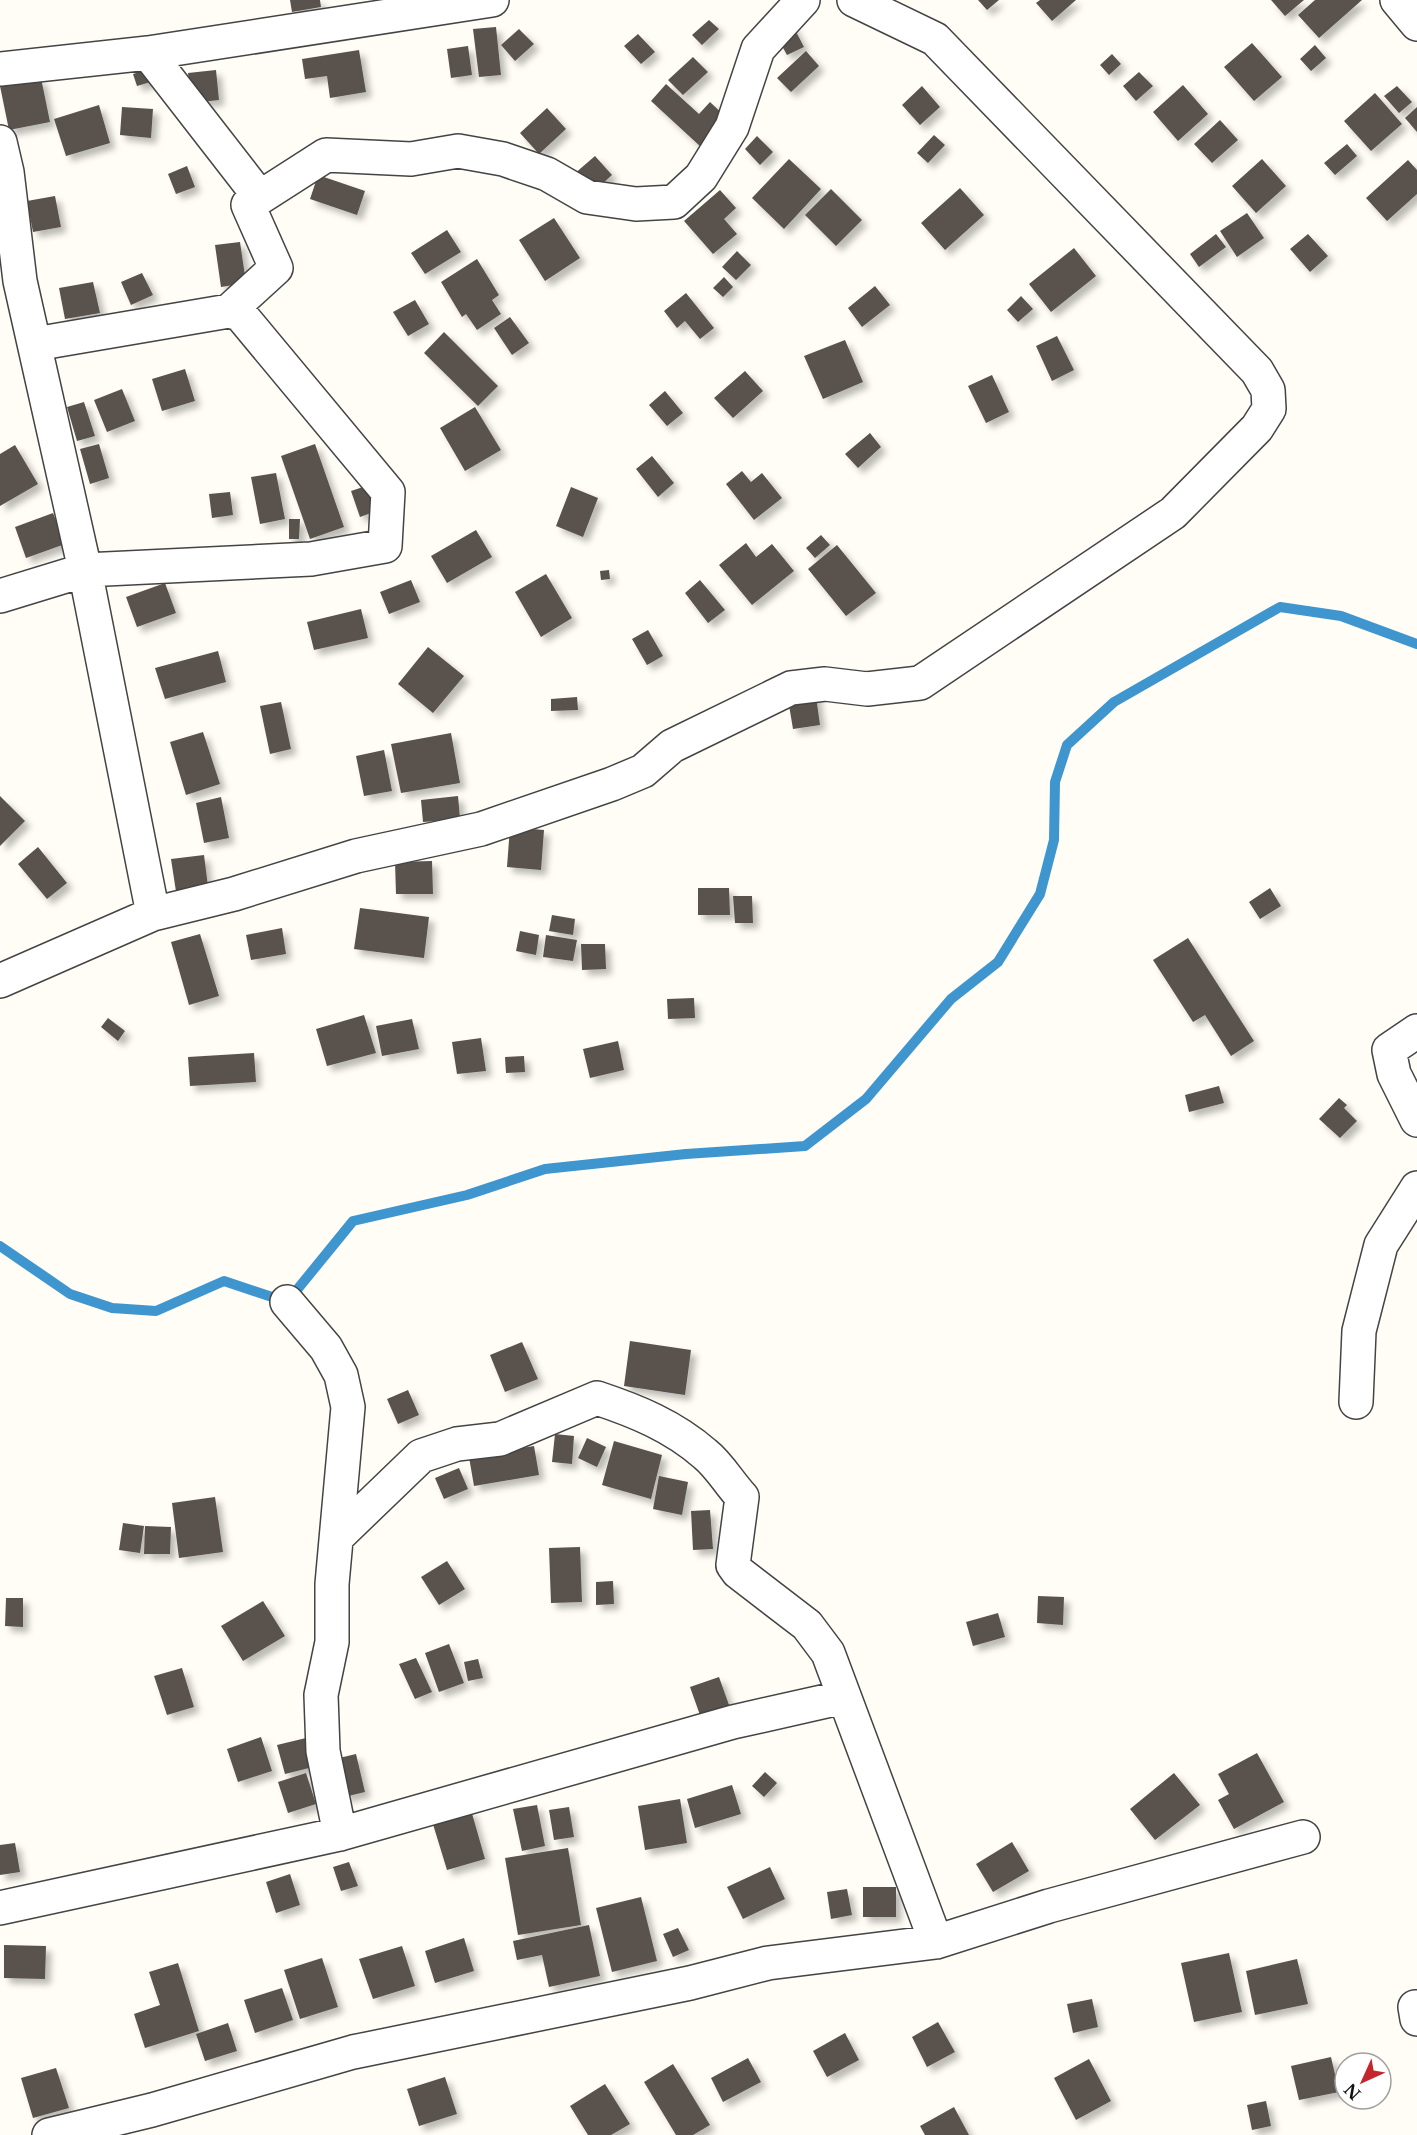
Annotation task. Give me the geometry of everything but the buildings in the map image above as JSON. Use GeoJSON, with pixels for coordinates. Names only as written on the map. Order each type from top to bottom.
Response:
{"type":"FeatureCollection","features":[{"type":"Feature","properties":{"kind":"street"},"geometry":{"type":"LineString","coordinates":[[0,69],[148,53],[492,0]]}},
{"type":"Feature","properties":{"kind":"street"},"geometry":{"type":"LineString","coordinates":[[230,311],[276,268],[248,205],[326,155],[411,159],[458,151],[504,159],[547,174],[587,197],[636,204],[674,202],[701,177],[732,127],[758,49],[803,0]]}},
{"type":"Feature","properties":{"kind":"street"},"geometry":{"type":"LineString","coordinates":[[0,981],[153,914],[234,894],[356,856],[481,829],[612,784],[643,771],[672,746],[791,688],[825,684],[867,689],[920,683],[1173,513],[1257,428],[1269,409],[1268,390],[1257,371],[935,39],[854,0]]}},
{"type":"Feature","properties":{"kind":"street"},"geometry":{"type":"LineString","coordinates":[[1397,0],[1417,24]]}},
{"type":"Feature","properties":{"kind":"street"},"geometry":{"type":"LineString","coordinates":[[148,53],[259,196]]}},
{"type":"Feature","properties":{"kind":"street"},"geometry":{"type":"LineString","coordinates":[[0,142],[7,172],[20,281],[85,570],[153,914]]}},
{"type":"Feature","properties":{"kind":"street"},"geometry":{"type":"LineString","coordinates":[[0,596],[85,570],[311,559],[385,546],[388,492],[240,314],[230,311],[35,344]]}},
{"type":"Feature","properties":{"kind":"street"},"geometry":{"type":"LineString","coordinates":[[1417,1031],[1389,1050],[1394,1074],[1417,1120]]}},
{"type":"Feature","properties":{"kind":"street"},"geometry":{"type":"LineString","coordinates":[[1356,1402],[1359,1331],[1380,1245],[1417,1188]]}},
{"type":"Feature","properties":{"kind":"street"},"geometry":{"type":"LineString","coordinates":[[288,1302],[326,1348],[341,1375],[348,1407],[332,1584],[332,1642],[321,1695],[323,1751],[340,1834]]}},
{"type":"Feature","properties":{"kind":"street"},"geometry":{"type":"LineString","coordinates":[[338,1536],[421,1456],[457,1444],[500,1439],[597,1398],[649,1416],[688,1441],[707,1455],[742,1497],[733,1565],[738,1572],[807,1624],[818,1636],[828,1653],[936,1942]]}},
{"type":"Feature","properties":{"kind":"street"},"geometry":{"type":"LineString","coordinates":[[0,1908],[340,1834],[733,1722],[844,1697]]}},
{"type":"Feature","properties":{"kind":"street"},"geometry":{"type":"LineString","coordinates":[[49,2135],[152,2110],[353,2052],[690,1983],[768,1963],[936,1942],[1049,1906],[1303,1837]]}},
{"type":"Feature","properties":{"kind":"waterway"},"geometry":{"type":"LineString","coordinates":[[0,1246],[70,1294],[112,1308],[156,1311],[224,1281],[287,1302],[353,1221],[467,1195],[545,1169],[686,1154],[805,1146],[866,1099],[951,999],[998,962],[1040,894],[1054,840],[1055,782],[1067,745],[1114,702],[1280,607],[1341,616],[1417,644]]}}]}
